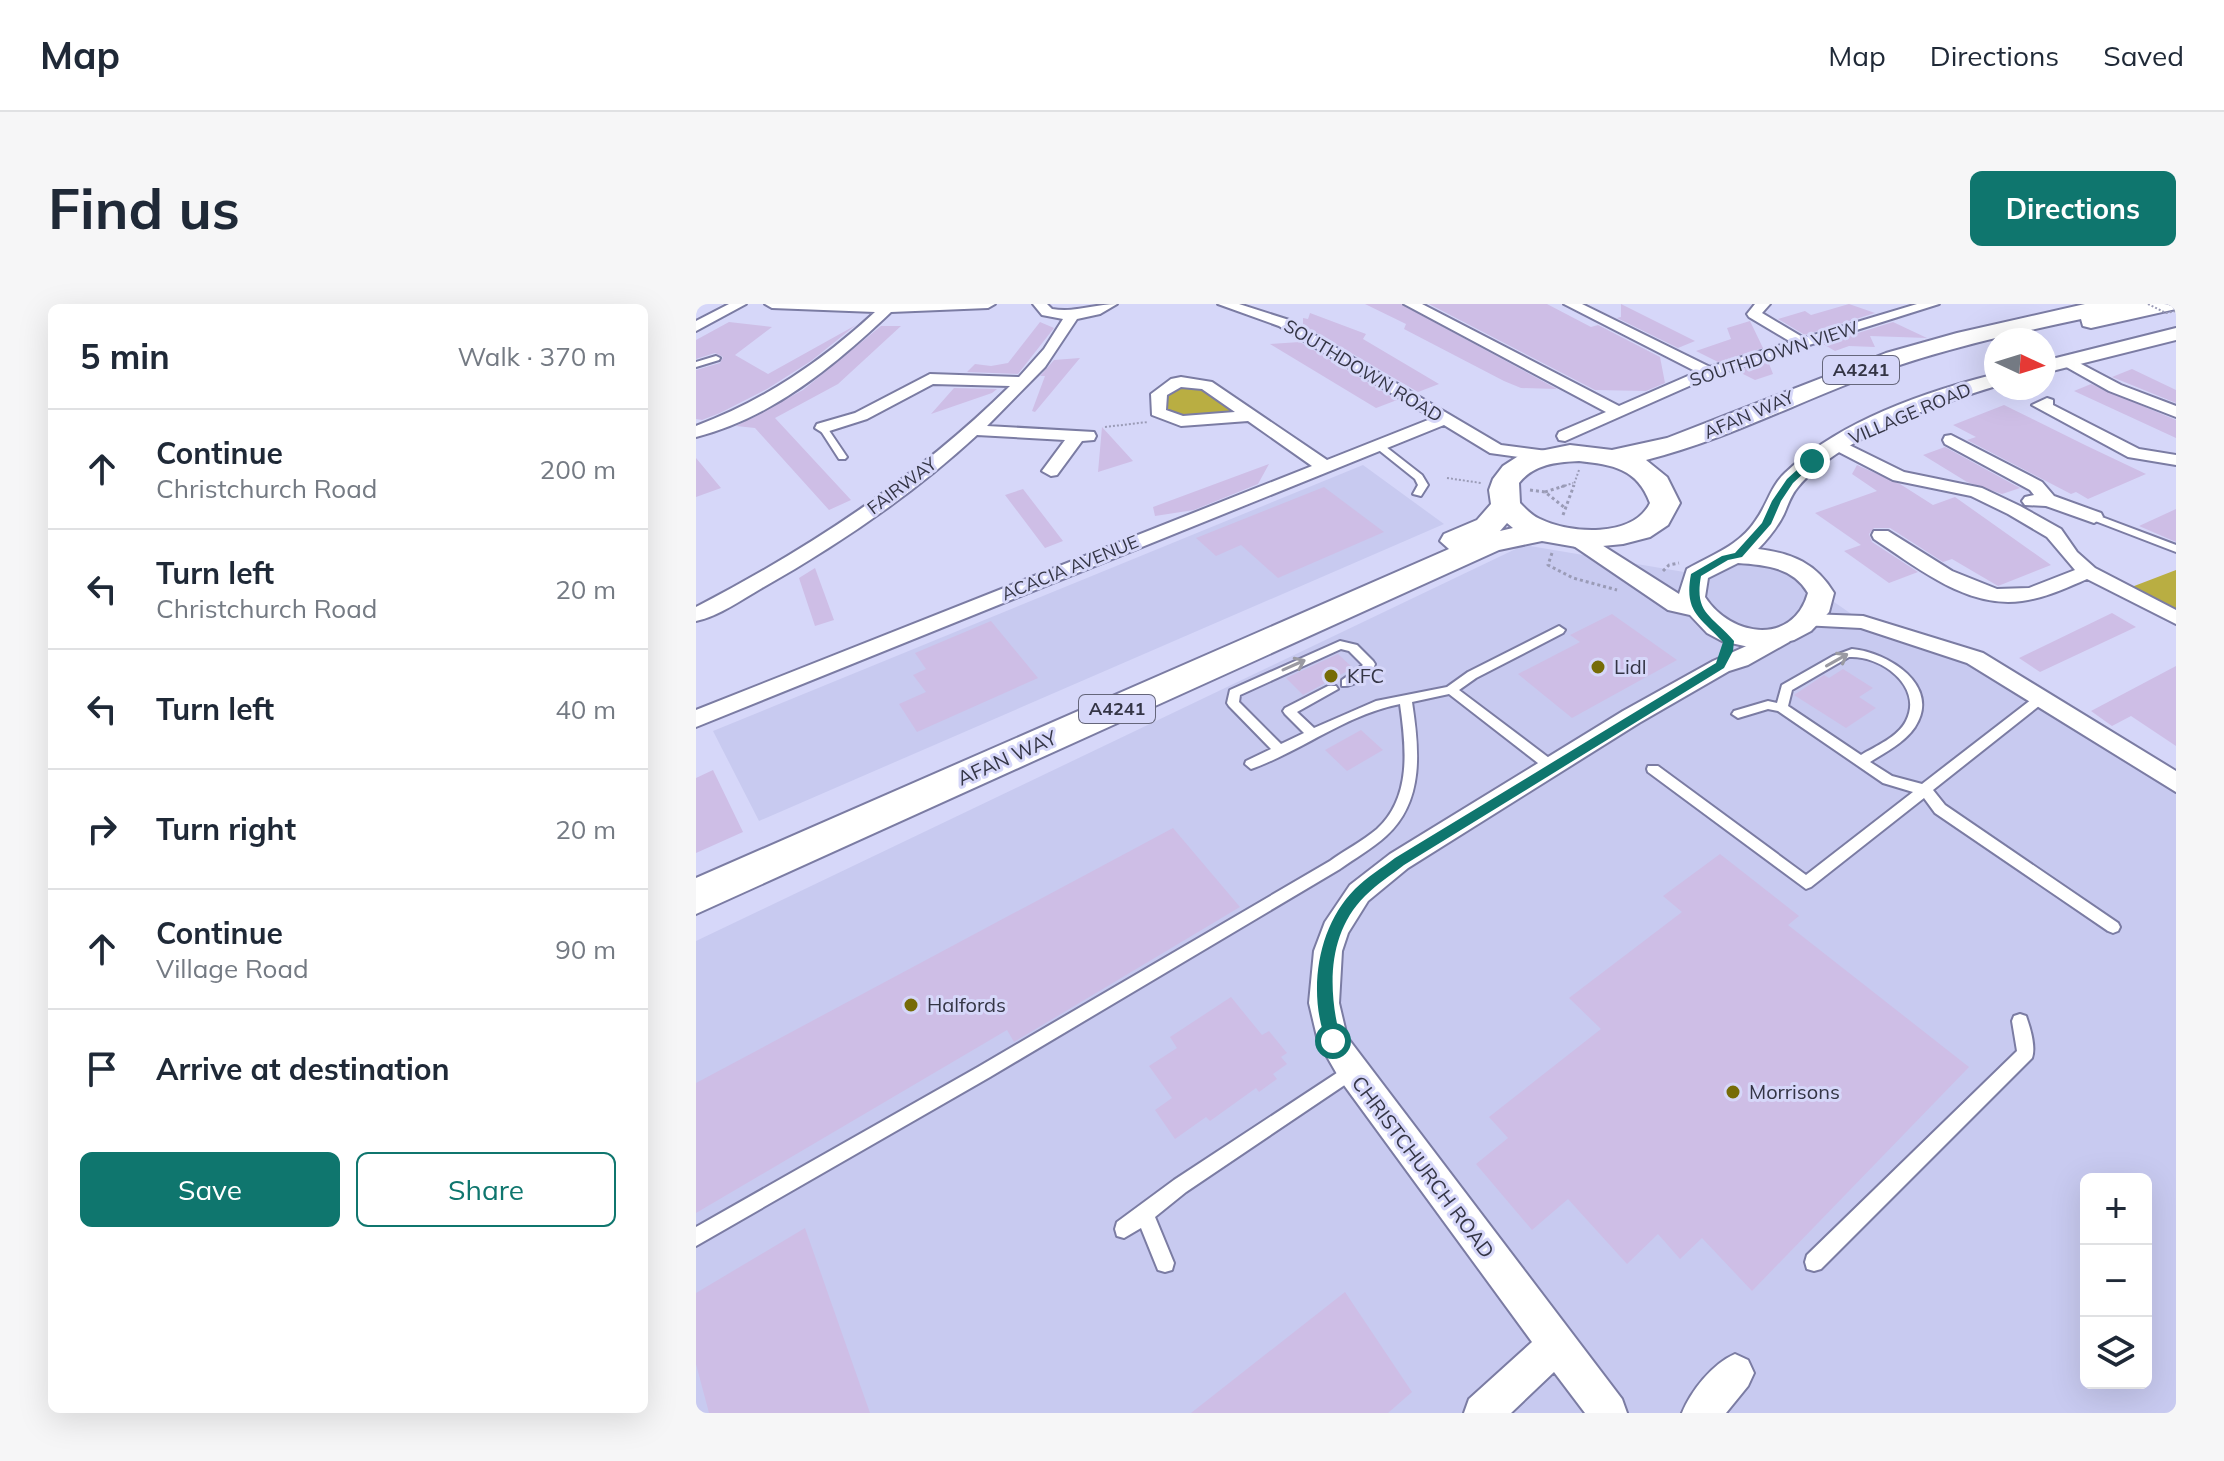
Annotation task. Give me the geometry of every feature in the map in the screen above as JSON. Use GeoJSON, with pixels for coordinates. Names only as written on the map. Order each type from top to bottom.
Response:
{"type":"FeatureCollection","features":[{"type":"Feature","properties":{"kind":"main road","name":"AFAN WAY"},"geometry":{"type":"LineString","coordinates":[[1612,458],[1650,453],[1686,441],[1867,367],[1993,332],[2117,304]]}},
{"type":"Feature","properties":{"kind":"main road"},"geometry":{"type":"LineString","coordinates":[[2056,330],[2168,304]]}},
{"type":"Feature","properties":{"kind":"main road","name":"AFAN WAY"},"geometry":{"type":"LineString","coordinates":[[1655,481],[1669,463],[1801,407],[1984,350]]}},
{"type":"Feature","properties":{"kind":"main road","name":"A4241"},"geometry":{"type":"LineString","coordinates":[[1504,488],[1524,465],[1556,446],[1612,458],[1637,467],[1662,491],[1662,511],[1644,529],[1630,535],[1605,540],[1560,529]]}},
{"type":"Feature","properties":{"kind":"main road","name":"AFAN WAY"},"geometry":{"type":"LineString","coordinates":[[696,874],[1488,526],[1504,488]]}},
{"type":"Feature","properties":{"kind":"main road"},"geometry":{"type":"LineString","coordinates":[[1504,488],[1513,515],[1560,529]]}},
{"type":"Feature","properties":{"kind":"main road","name":"AFAN WAY"},"geometry":{"type":"LineString","coordinates":[[696,897],[1490,542],[1560,529]]}},
{"type":"Feature","properties":{"kind":"street"},"geometry":{"type":"LineString","coordinates":[[696,327],[739,304]]}},
{"type":"Feature","properties":{"kind":"street"},"geometry":{"type":"LineString","coordinates":[[772,304],[887,308],[988,304]]}},
{"type":"Feature","properties":{"kind":"street"},"geometry":{"type":"LineString","coordinates":[[1040,304],[1047,312],[1072,316],[1091,313],[1110,304]]}},
{"type":"Feature","properties":{"kind":"street","name":"SOUTHDOWN ROAD"},"geometry":{"type":"LineString","coordinates":[[1225,304],[1284,323],[1496,449],[1556,446]]}},
{"type":"Feature","properties":{"kind":"street"},"geometry":{"type":"LineString","coordinates":[[1411,304],[1619,412]]}},
{"type":"Feature","properties":{"kind":"street"},"geometry":{"type":"LineString","coordinates":[[1571,304],[1709,372]]}},
{"type":"Feature","properties":{"kind":"street"},"geometry":{"type":"LineString","coordinates":[[1763,304],[1754,314],[1802,343]]}},
{"type":"Feature","properties":{"kind":"street"},"geometry":{"type":"LineString","coordinates":[[1877,304],[1898,314]]}},
{"type":"Feature","properties":{"kind":"street","name":"SOUTHDOWN VIEW"},"geometry":{"type":"LineString","coordinates":[[1556,446],[1619,412],[1709,372],[1932,304]]}},
{"type":"Feature","properties":{"kind":"street"},"geometry":{"type":"LineString","coordinates":[[696,432],[769,402],[804,381],[831,361],[887,308]]}},
{"type":"Feature","properties":{"kind":"street","name":"FAIRWAY"},"geometry":{"type":"LineString","coordinates":[[696,615],[878,506],[974,430],[1024,382],[1061,336],[1072,316]]}},
{"type":"Feature","properties":{"kind":"street"},"geometry":{"type":"LineString","coordinates":[[2056,364],[2176,334]]}},
{"type":"Feature","properties":{"kind":"street"},"geometry":{"type":"LineString","coordinates":[[2066,361],[2115,388],[2176,412]]}},
{"type":"Feature","properties":{"kind":"street"},"geometry":{"type":"LineString","coordinates":[[823,428],[861,416],[930,379],[1024,382]]}},
{"type":"Feature","properties":{"kind":"street"},"geometry":{"type":"LineString","coordinates":[[1251,416],[1181,421],[1163,416],[1158,412],[1157,404],[1162,389],[1191,382],[1206,385],[1324,466]]}},
{"type":"Feature","properties":{"kind":"street","name":"VILLAGE ROAD"},"geometry":{"type":"LineString","coordinates":[[1738,555],[1767,524],[1776,501],[1790,481],[1812,461],[1839,445],[1936,400],[1984,384]]}},
{"type":"Feature","properties":{"kind":"street"},"geometry":{"type":"LineString","coordinates":[[2047,403],[2040,405],[2134,453],[2176,460]]}},
{"type":"Feature","properties":{"kind":"street","name":"ACACIA AVENUE"},"geometry":{"type":"LineString","coordinates":[[696,719],[1445,419]]}},
{"type":"Feature","properties":{"kind":"street"},"geometry":{"type":"LineString","coordinates":[[974,430],[1081,437]]}},
{"type":"Feature","properties":{"kind":"street"},"geometry":{"type":"LineString","coordinates":[[1051,471],[1081,437]]}},
{"type":"Feature","properties":{"kind":"street"},"geometry":{"type":"LineString","coordinates":[[1951,440],[2036,486],[2048,500]]}},
{"type":"Feature","properties":{"kind":"street"},"geometry":{"type":"LineString","coordinates":[[1839,445],[1899,476],[1976,492],[2014,510],[2054,533],[2070,556],[2088,572],[2176,618]]}},
{"type":"Feature","properties":{"kind":"street"},"geometry":{"type":"LineString","coordinates":[[1496,449],[1502,457],[1504,488]]}},
{"type":"Feature","properties":{"kind":"street"},"geometry":{"type":"LineString","coordinates":[[2014,510],[2030,501],[2048,500],[2094,517]]}},
{"type":"Feature","properties":{"kind":"street"},"geometry":{"type":"LineString","coordinates":[[1767,524],[1788,562]]}},
{"type":"Feature","properties":{"kind":"street"},"geometry":{"type":"LineString","coordinates":[[1560,529],[1677,604],[1698,609]]}},
{"type":"Feature","properties":{"kind":"street"},"geometry":{"type":"LineString","coordinates":[[1630,535],[1630,546],[1641,562],[1663,571],[1696,574],[1725,558],[1738,555],[1788,562],[1807,572],[1821,593],[1863,622]]}},
{"type":"Feature","properties":{"kind":"street"},"geometry":{"type":"LineString","coordinates":[[1881,535],[1954,580],[1982,592],[2018,596],[2088,572]]}},
{"type":"Feature","properties":{"kind":"street"},"geometry":{"type":"LineString","coordinates":[[1696,574],[1692,597],[1698,609],[1729,641],[1721,666]]}},
{"type":"Feature","properties":{"kind":"street"},"geometry":{"type":"LineString","coordinates":[[1720,630],[1747,638],[1782,637],[1809,620],[1820,604],[1821,593]]}},
{"type":"Feature","properties":{"kind":"street"},"geometry":{"type":"LineString","coordinates":[[1809,620],[1863,622],[1975,658],[2176,783]]}},
{"type":"Feature","properties":{"kind":"street","name":"CHRISTCHURCH ROAD"},"geometry":{"type":"LineString","coordinates":[[1608,1413],[1352,1071],[1333,1041],[1324,1003],[1328,951],[1346,910],[1359,893],[1399,861],[1721,666],[1740,660],[1782,637]]}},
{"type":"Feature","properties":{"kind":"street"},"geometry":{"type":"LineString","coordinates":[[1483,1413],[1556,1345]]}},
{"type":"Feature","properties":{"kind":"street"},"geometry":{"type":"LineString","coordinates":[[1701,1413],[1735,1373]]}},
{"type":"Feature","properties":{"kind":"lane"},"geometry":{"type":"LineString","coordinates":[[696,365],[716,358]]}},
{"type":"Feature","properties":{"kind":"lane"},"geometry":{"type":"LineString","coordinates":[[823,428],[842,457]]}},
{"type":"Feature","properties":{"kind":"lane"},"geometry":{"type":"LineString","coordinates":[[1378,445],[1419,477],[1423,485],[1418,494]]}},
{"type":"Feature","properties":{"kind":"lane"},"geometry":{"type":"LineString","coordinates":[[2094,517],[2176,549]]}},
{"type":"Feature","properties":{"kind":"lane"},"geometry":{"type":"LineString","coordinates":[[1251,764],[1380,704],[1451,690],[1472,675],[1559,630]]}},
{"type":"Feature","properties":{"kind":"lane"},"geometry":{"type":"LineString","coordinates":[[1281,751],[1233,703],[1234,693],[1340,645],[1353,648],[1369,664],[1368,669],[1346,683]]}},
{"type":"Feature","properties":{"kind":"lane"},"geometry":{"type":"LineString","coordinates":[[1782,708],[1786,688],[1849,653],[1872,655],[1900,670],[1914,693],[1913,719],[1899,736],[1860,762]]}},
{"type":"Feature","properties":{"kind":"lane"},"geometry":{"type":"LineString","coordinates":[[1313,734],[1289,711],[1332,689]]}},
{"type":"Feature","properties":{"kind":"lane"},"geometry":{"type":"LineString","coordinates":[[1451,690],[1552,767]]}},
{"type":"Feature","properties":{"kind":"lane"},"geometry":{"type":"LineString","coordinates":[[1653,769],[1806,883],[2040,699]]}},
{"type":"Feature","properties":{"kind":"lane"},"geometry":{"type":"LineString","coordinates":[[696,1237],[1241,921],[1335,865],[1385,829],[1402,805],[1410,785],[1413,748],[1406,700]]}},
{"type":"Feature","properties":{"kind":"lane"},"geometry":{"type":"LineString","coordinates":[[1738,714],[1768,705],[1782,708],[1888,780],[1925,790],[1940,809],[2113,927]]}},
{"type":"Feature","properties":{"kind":"lane"},"geometry":{"type":"LineString","coordinates":[[1814,1262],[2026,1053],[2020,1021]]}},
{"type":"Feature","properties":{"kind":"lane"},"geometry":{"type":"LineString","coordinates":[[1124,1229],[1180,1186],[1352,1071]]}},
{"type":"Feature","properties":{"kind":"lane"},"geometry":{"type":"LineString","coordinates":[[1144,1214],[1165,1263]]}},
{"type":"Feature","properties":{"kind":"path"},"geometry":{"type":"LineString","coordinates":[[2148,304],[2166,313],[2176,311]]}},
{"type":"Feature","properties":{"kind":"path"},"geometry":{"type":"LineString","coordinates":[[1081,437],[1091,429],[1142,424],[1163,416]]}},
{"type":"Feature","properties":{"kind":"path"},"geometry":{"type":"LineString","coordinates":[[1581,464],[1548,565],[1573,578],[1623,592]]}},
{"type":"Feature","properties":{"kind":"path"},"geometry":{"type":"LineString","coordinates":[[1447,478],[1545,492],[1574,483]]}},
{"type":"Feature","properties":{"kind":"path"},"geometry":{"type":"LineString","coordinates":[[1545,492],[1560,529]]}},
{"type":"Feature","properties":{"kind":"shaded area"},"geometry":{"type":"Polygon","coordinates":[[[1199,384],[1235,409],[1233,413],[1185,417],[1164,411],[1168,389],[1199,384]]]}},
{"type":"Feature","properties":{"kind":"shaded area"},"geometry":{"type":"Polygon","coordinates":[[[1363,465],[1444,524],[759,821],[713,731],[1363,465]]]}},
{"type":"Feature","properties":{"kind":"shaded area"},"geometry":{"type":"Polygon","coordinates":[[[1524,545],[1696,574],[1738,555],[1788,562],[1821,593],[1863,622],[1975,658],[2176,782],[2176,1413],[696,1413],[696,941],[1524,545]]]}},
{"type":"Feature","properties":{"kind":"shaded area"},"geometry":{"type":"Polygon","coordinates":[[[2176,570],[2176,612],[2129,588],[2176,570]]]}},
{"type":"Feature","properties":{"kind":"building"},"geometry":{"type":"Polygon","coordinates":[[[1365,304],[1401,304],[1557,389],[1521,388],[1504,381],[1404,329],[1406,324],[1365,304]]]}},
{"type":"Feature","properties":{"kind":"building"},"geometry":{"type":"Polygon","coordinates":[[[1429,304],[1547,304],[1591,327],[1598,325],[1660,357],[1665,383],[1646,391],[1595,390],[1429,304]]]}},
{"type":"Feature","properties":{"kind":"building"},"geometry":{"type":"Polygon","coordinates":[[[1621,304],[1695,341],[1678,348],[1617,318],[1621,317],[1621,304]]]}},
{"type":"Feature","properties":{"kind":"building"},"geometry":{"type":"Polygon","coordinates":[[[1849,304],[1875,313],[1805,335],[1778,319],[1805,311],[1811,315],[1849,304]]]}},
{"type":"Feature","properties":{"kind":"building"},"geometry":{"type":"Polygon","coordinates":[[[1310,313],[1366,334],[1363,339],[1439,384],[1418,392],[1303,325],[1303,318],[1308,319],[1310,313]]]}},
{"type":"Feature","properties":{"kind":"building"},"geometry":{"type":"Polygon","coordinates":[[[1750,321],[1763,348],[1718,362],[1696,351],[1731,339],[1727,328],[1750,321]]]}},
{"type":"Feature","properties":{"kind":"building"},"geometry":{"type":"Polygon","coordinates":[[[729,322],[772,327],[735,355],[768,374],[856,325],[811,361],[767,389],[720,413],[702,420],[696,419],[696,370],[720,363],[723,357],[715,353],[696,359],[696,340],[729,322]]]}},
{"type":"Feature","properties":{"kind":"building"},"geometry":{"type":"Polygon","coordinates":[[[1040,322],[1054,328],[1018,374],[967,372],[975,364],[991,366],[1008,363],[1040,322]]]}},
{"type":"Feature","properties":{"kind":"building"},"geometry":{"type":"Polygon","coordinates":[[[1893,322],[1927,338],[1870,336],[1875,347],[1849,346],[1835,351],[1823,344],[1893,322]]]}},
{"type":"Feature","properties":{"kind":"building"},"geometry":{"type":"Polygon","coordinates":[[[881,326],[901,326],[838,384],[775,418],[851,500],[829,510],[755,428],[736,426],[803,390],[881,326]]]}},
{"type":"Feature","properties":{"kind":"building"},"geometry":{"type":"Polygon","coordinates":[[[1300,342],[1397,400],[1376,408],[1270,344],[1300,342]]]}},
{"type":"Feature","properties":{"kind":"building"},"geometry":{"type":"Polygon","coordinates":[[[1080,358],[1035,412],[1032,411],[1045,376],[1040,376],[1054,360],[1080,358]]]}},
{"type":"Feature","properties":{"kind":"building"},"geometry":{"type":"Polygon","coordinates":[[[1768,361],[1773,374],[1755,380],[1737,371],[1768,361]]]}},
{"type":"Feature","properties":{"kind":"building"},"geometry":{"type":"Polygon","coordinates":[[[2132,369],[2176,390],[2176,403],[2112,377],[2132,369]]]}},
{"type":"Feature","properties":{"kind":"building"},"geometry":{"type":"Polygon","coordinates":[[[2091,384],[2176,420],[2176,438],[2074,391],[2091,384]]]}},
{"type":"Feature","properties":{"kind":"building"},"geometry":{"type":"Polygon","coordinates":[[[954,388],[997,389],[931,414],[954,388]]]}},
{"type":"Feature","properties":{"kind":"building"},"geometry":{"type":"Polygon","coordinates":[[[2004,405],[2146,474],[2088,499],[2076,492],[2071,494],[1967,440],[1976,437],[1953,425],[2004,405]]]}},
{"type":"Feature","properties":{"kind":"building"},"geometry":{"type":"Polygon","coordinates":[[[1102,427],[1133,461],[1098,472],[1102,427]]]}},
{"type":"Feature","properties":{"kind":"building"},"geometry":{"type":"Polygon","coordinates":[[[1945,447],[2020,488],[2002,494],[1967,482],[1923,455],[1945,447]]]}},
{"type":"Feature","properties":{"kind":"building"},"geometry":{"type":"Polygon","coordinates":[[[696,458],[721,488],[696,497],[696,458]]]}},
{"type":"Feature","properties":{"kind":"building"},"geometry":{"type":"Polygon","coordinates":[[[1269,464],[1258,484],[1194,510],[1155,516],[1153,507],[1269,464]]]}},
{"type":"Feature","properties":{"kind":"building"},"geometry":{"type":"Polygon","coordinates":[[[1857,465],[1900,484],[1933,505],[1955,497],[2051,565],[1998,586],[1952,559],[1943,562],[1890,528],[1874,528],[1869,534],[1872,542],[1918,572],[1889,583],[1844,551],[1861,545],[1815,513],[1877,491],[1852,474],[1857,465]]]}},
{"type":"Feature","properties":{"kind":"building"},"geometry":{"type":"Polygon","coordinates":[[[1324,487],[1384,532],[1278,578],[1241,545],[1216,556],[1196,538],[1324,487]]]}},
{"type":"Feature","properties":{"kind":"building"},"geometry":{"type":"Polygon","coordinates":[[[1023,489],[1063,541],[1045,548],[1005,495],[1023,489]]]}},
{"type":"Feature","properties":{"kind":"building"},"geometry":{"type":"Polygon","coordinates":[[[2176,509],[2176,542],[2139,526],[2176,509]]]}},
{"type":"Feature","properties":{"kind":"building"},"geometry":{"type":"Polygon","coordinates":[[[815,568],[834,620],[815,626],[799,578],[815,568]]]}},
{"type":"Feature","properties":{"kind":"building"},"geometry":{"type":"Polygon","coordinates":[[[2112,613],[2136,627],[2040,672],[2019,658],[2112,613]]]}},
{"type":"Feature","properties":{"kind":"building","name":"Lidl"},"geometry":{"type":"Polygon","coordinates":[[[1612,614],[1677,660],[1572,718],[1518,674],[1580,642],[1570,635],[1612,614]]]}},
{"type":"Feature","properties":{"kind":"building"},"geometry":{"type":"Polygon","coordinates":[[[991,621],[1038,678],[917,732],[899,704],[926,692],[913,675],[926,669],[915,653],[991,621]]]}},
{"type":"Feature","properties":{"kind":"building"},"geometry":{"type":"Polygon","coordinates":[[[1338,654],[1353,668],[1303,695],[1286,678],[1338,654]]]}},
{"type":"Feature","properties":{"kind":"building"},"geometry":{"type":"Polygon","coordinates":[[[2176,666],[2176,746],[2131,716],[2112,726],[2091,711],[2176,666]]]}},
{"type":"Feature","properties":{"kind":"building"},"geometry":{"type":"Polygon","coordinates":[[[1843,669],[1873,688],[1859,697],[1876,708],[1846,728],[1794,695],[1824,675],[1829,678],[1843,669]]]}},
{"type":"Feature","properties":{"kind":"building"},"geometry":{"type":"Polygon","coordinates":[[[1361,730],[1383,750],[1347,771],[1325,750],[1361,730]]]}},
{"type":"Feature","properties":{"kind":"building"},"geometry":{"type":"Polygon","coordinates":[[[713,770],[743,832],[696,853],[696,778],[713,770]]]}},
{"type":"Feature","properties":{"kind":"building"},"geometry":{"type":"Polygon","coordinates":[[[1173,828],[1240,907],[1014,1042],[1007,1030],[696,1213],[696,1083],[1173,828]]]}},
{"type":"Feature","properties":{"kind":"building","name":"Morrisons"},"geometry":{"type":"Polygon","coordinates":[[[1720,854],[1799,916],[1788,925],[1969,1067],[1752,1291],[1702,1238],[1680,1259],[1658,1234],[1627,1264],[1568,1199],[1532,1230],[1476,1164],[1508,1138],[1489,1117],[1601,1029],[1569,998],[1682,912],[1663,896],[1720,854]]]}},
{"type":"Feature","properties":{"kind":"building"},"geometry":{"type":"Polygon","coordinates":[[[1231,997],[1262,1035],[1269,1031],[1287,1053],[1281,1057],[1287,1064],[1273,1074],[1277,1079],[1259,1092],[1256,1088],[1210,1121],[1206,1117],[1175,1139],[1155,1110],[1172,1098],[1149,1066],[1177,1048],[1170,1037],[1231,997]]]}},
{"type":"Feature","properties":{"kind":"building"},"geometry":{"type":"Polygon","coordinates":[[[805,1228],[870,1413],[709,1413],[696,1364],[696,1293],[805,1228]]]}},
{"type":"Feature","properties":{"kind":"building"},"geometry":{"type":"Polygon","coordinates":[[[1345,1292],[1412,1392],[1388,1413],[1191,1413],[1345,1292]]]}},
{"type":"Feature","properties":{"kind":"place","name":"Lidl"},"geometry":{"type":"Point","coordinates":[1598,667]}},
{"type":"Feature","properties":{"kind":"place","name":"KFC"},"geometry":{"type":"Point","coordinates":[1331,676]}},
{"type":"Feature","properties":{"kind":"place","name":"Halfords"},"geometry":{"type":"Point","coordinates":[911,1005]}},
{"type":"Feature","properties":{"kind":"place","name":"Morrisons"},"geometry":{"type":"Point","coordinates":[1733,1092]}},
{"type":"Feature","properties":{"kind":"route"},"geometry":{"type":"LineString","coordinates":[[1333,1041],[1324,1003],[1328,951],[1335,930],[1359,893],[1399,861],[1631,717],[1721,666],[1729,641],[1698,609],[1692,597],[1696,574],[1725,558],[1738,555],[1767,524],[1776,501],[1790,481],[1812,461]]}}]}
